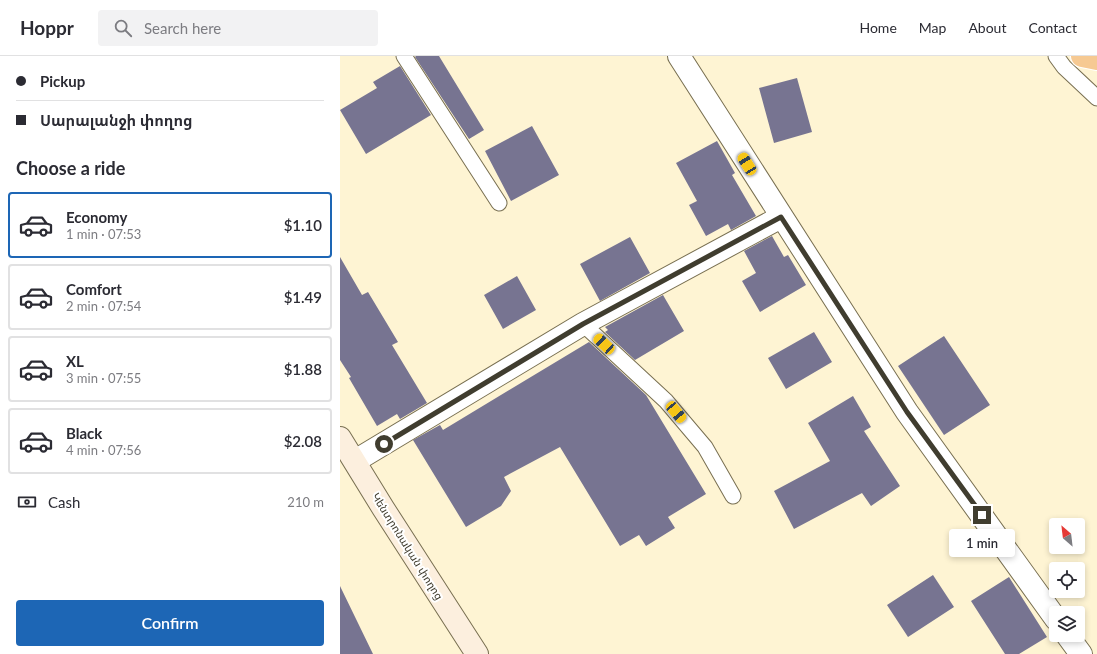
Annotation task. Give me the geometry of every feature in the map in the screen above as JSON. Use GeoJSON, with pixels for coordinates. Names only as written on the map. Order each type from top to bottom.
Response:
{"type":"FeatureCollection","features":[{"type":"Feature","properties":{"kind":"highway"},"geometry":{"type":"LineString","coordinates":[[1082,56],[1097,59]]}},
{"type":"Feature","properties":{"kind":"main road","name":"Կենտրոնական փողոց"},"geometry":{"type":"LineString","coordinates":[[340,438],[477,654]]}},
{"type":"Feature","properties":{"kind":"street"},"geometry":{"type":"LineString","coordinates":[[679,56],[907,412],[1049,609]]}},
{"type":"Feature","properties":{"kind":"street"},"geometry":{"type":"LineString","coordinates":[[355,461],[583,324],[781,217]]}},
{"type":"Feature","properties":{"kind":"street"},"geometry":{"type":"LineString","coordinates":[[1073,642],[1081,654]]}},
{"type":"Feature","properties":{"kind":"lane"},"geometry":{"type":"LineString","coordinates":[[404,56],[499,203]]}},
{"type":"Feature","properties":{"kind":"lane"},"geometry":{"type":"LineString","coordinates":[[1056,56],[1064,66],[1097,98]]}},
{"type":"Feature","properties":{"kind":"lane"},"geometry":{"type":"LineString","coordinates":[[583,324],[666,401],[705,447],[733,496]]}},
{"type":"Feature","properties":{"kind":"building"},"geometry":{"type":"Polygon","coordinates":[[[439,56],[484,130],[469,139],[415,57],[439,56]]]}},
{"type":"Feature","properties":{"kind":"building"},"geometry":{"type":"Polygon","coordinates":[[[400,66],[431,115],[366,154],[340,110],[377,88],[373,82],[400,66]]]}},
{"type":"Feature","properties":{"kind":"building"},"geometry":{"type":"Polygon","coordinates":[[[797,78],[812,132],[774,143],[759,88],[797,78]]]}},
{"type":"Feature","properties":{"kind":"building"},"geometry":{"type":"Polygon","coordinates":[[[532,126],[559,175],[511,201],[485,151],[532,126]]]}},
{"type":"Feature","properties":{"kind":"building"},"geometry":{"type":"Polygon","coordinates":[[[717,141],[735,173],[732,175],[756,216],[731,230],[728,224],[706,236],[689,205],[697,201],[676,163],[717,141]]]}},
{"type":"Feature","properties":{"kind":"building"},"geometry":{"type":"Polygon","coordinates":[[[772,236],[784,257],[788,255],[806,285],[760,312],[742,281],[756,273],[744,251],[772,236]]]}},
{"type":"Feature","properties":{"kind":"building"},"geometry":{"type":"Polygon","coordinates":[[[630,237],[650,273],[600,301],[580,264],[630,237]]]}},
{"type":"Feature","properties":{"kind":"building"},"geometry":{"type":"Polygon","coordinates":[[[340,257],[362,295],[368,292],[398,342],[392,345],[427,403],[400,419],[397,414],[377,426],[349,378],[351,377],[340,360],[340,257]]]}},
{"type":"Feature","properties":{"kind":"building"},"geometry":{"type":"Polygon","coordinates":[[[517,276],[536,310],[503,329],[484,295],[517,276]]]}},
{"type":"Feature","properties":{"kind":"building"},"geometry":{"type":"Polygon","coordinates":[[[663,295],[684,331],[635,360],[605,332],[608,330],[605,327],[663,295]]]}},
{"type":"Feature","properties":{"kind":"building"},"geometry":{"type":"Polygon","coordinates":[[[814,332],[832,362],[786,389],[768,358],[814,332]]]}},
{"type":"Feature","properties":{"kind":"building"},"geometry":{"type":"Polygon","coordinates":[[[944,336],[990,405],[944,435],[898,366],[944,336]]]}},
{"type":"Feature","properties":{"kind":"building"},"geometry":{"type":"Polygon","coordinates":[[[589,342],[646,395],[706,494],[668,517],[675,528],[646,546],[639,535],[620,546],[560,447],[504,477],[511,491],[501,506],[466,527],[413,440],[440,425],[443,430],[589,342]]]}},
{"type":"Feature","properties":{"kind":"building"},"geometry":{"type":"Polygon","coordinates":[[[853,396],[871,427],[864,431],[900,486],[871,506],[862,493],[794,529],[774,491],[830,461],[808,423],[853,396]]]}},
{"type":"Feature","properties":{"kind":"building"},"geometry":{"type":"Polygon","coordinates":[[[933,575],[954,607],[908,637],[887,605],[933,575]]]}},
{"type":"Feature","properties":{"kind":"building"},"geometry":{"type":"Polygon","coordinates":[[[1009,577],[1047,637],[1019,654],[1005,654],[971,601],[1009,577]]]}},
{"type":"Feature","properties":{"kind":"building"},"geometry":{"type":"Polygon","coordinates":[[[340,586],[373,654],[340,654],[340,586]]]}},
{"type":"Feature","properties":{"kind":"route"},"geometry":{"type":"LineString","coordinates":[[384,444],[583,324],[781,217],[907,412],[982,515]]}}]}
